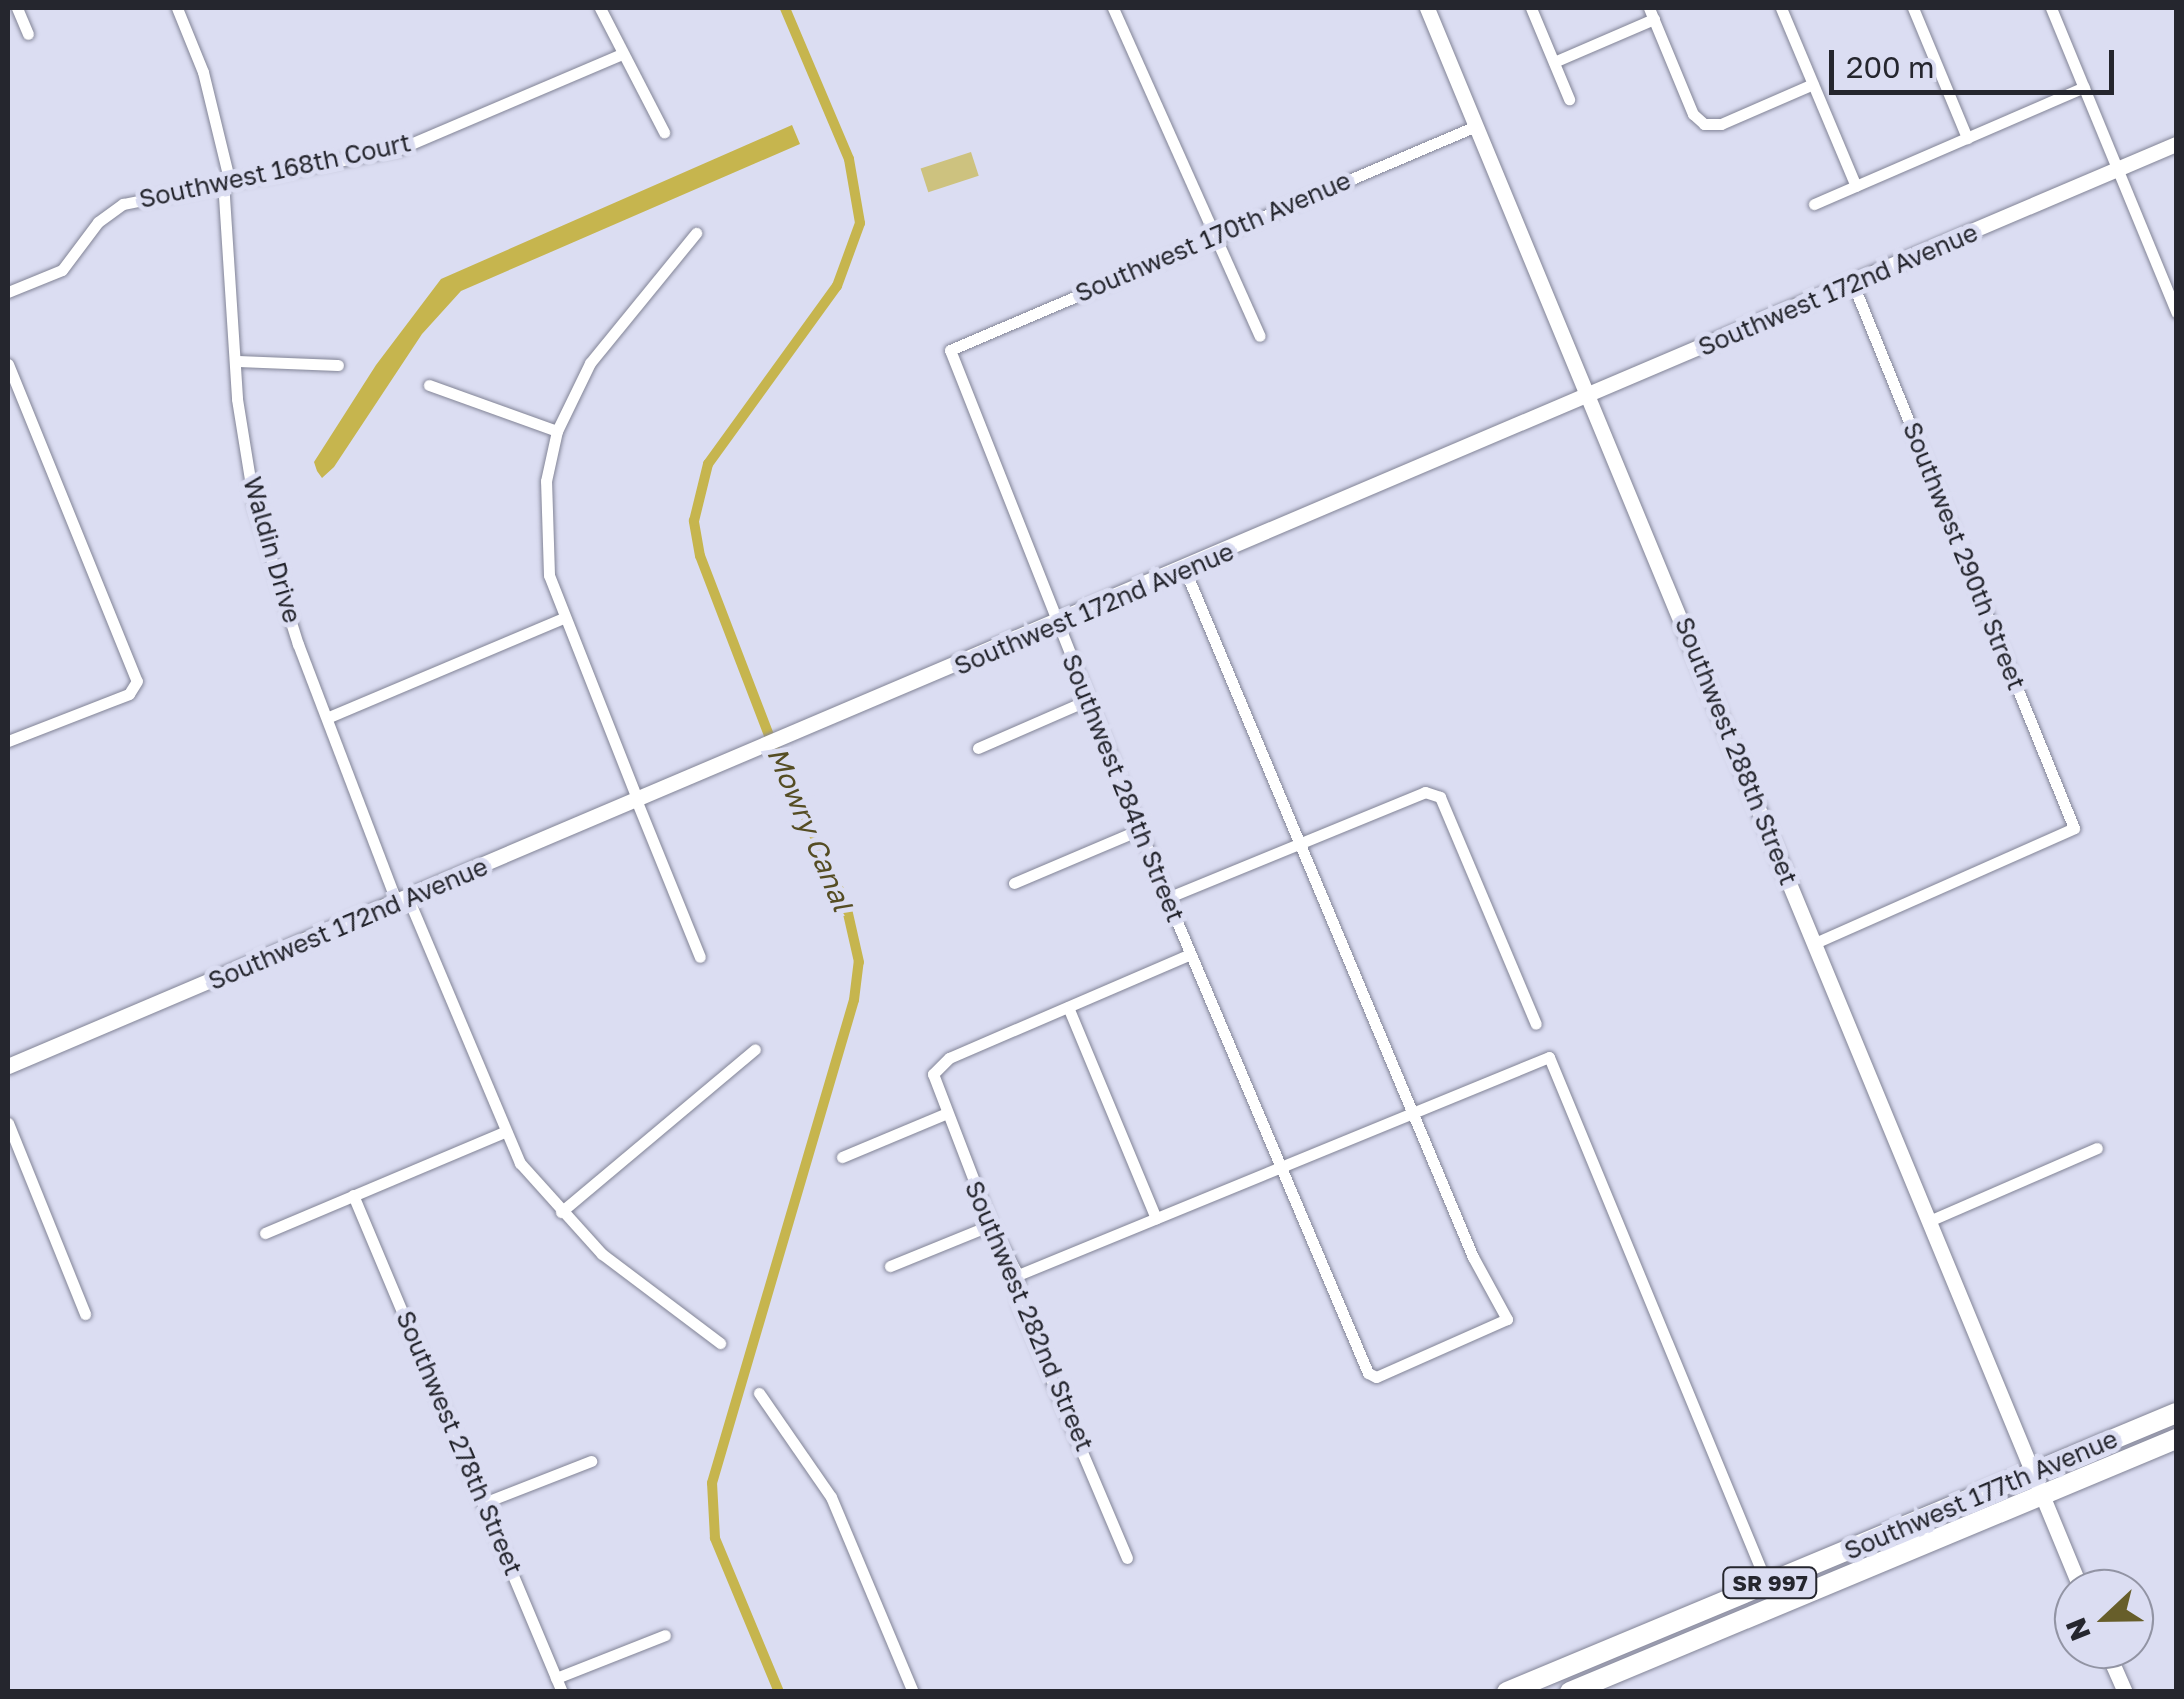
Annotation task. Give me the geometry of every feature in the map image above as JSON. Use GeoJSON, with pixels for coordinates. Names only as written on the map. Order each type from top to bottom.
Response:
{"type":"FeatureCollection","features":[{"type":"Feature","properties":{"kind":"highway","name":"Southwest 177th Avenue"},"geometry":{"type":"LineString","coordinates":[[1508,1692],[2176,1414]]}},
{"type":"Feature","properties":{"kind":"highway","name":"Southwest 177th Avenue"},"geometry":{"type":"LineString","coordinates":[[1570,1692],[2176,1438]]}},
{"type":"Feature","properties":{"kind":"street"},"geometry":{"type":"LineString","coordinates":[[18,8],[28,34]]}},
{"type":"Feature","properties":{"kind":"street","name":"Waldin Drive"},"geometry":{"type":"LineString","coordinates":[[176,8],[203,72],[226,180],[237,360],[254,504],[298,644],[402,900],[502,1132],[560,1212],[602,1254],[720,1343]]}},
{"type":"Feature","properties":{"kind":"street"},"geometry":{"type":"LineString","coordinates":[[600,8],[620,55],[664,132]]}},
{"type":"Feature","properties":{"kind":"street"},"geometry":{"type":"LineString","coordinates":[[1113,8],[1211,236],[1260,336]]}},
{"type":"Feature","properties":{"kind":"street","name":"Southwest 288th Street"},"geometry":{"type":"LineString","coordinates":[[1426,8],[2073,1569]]}},
{"type":"Feature","properties":{"kind":"street"},"geometry":{"type":"LineString","coordinates":[[1531,8],[1569,99]]}},
{"type":"Feature","properties":{"kind":"street"},"geometry":{"type":"LineString","coordinates":[[1781,8],[1856,186]]}},
{"type":"Feature","properties":{"kind":"street"},"geometry":{"type":"LineString","coordinates":[[1913,8],[1967,138]]}},
{"type":"Feature","properties":{"kind":"street"},"geometry":{"type":"LineString","coordinates":[[2052,8],[2176,312]]}},
{"type":"Feature","properties":{"kind":"street"},"geometry":{"type":"LineString","coordinates":[[1554,62],[1651,13],[1704,124],[1722,124],[1813,84]]}},
{"type":"Feature","properties":{"kind":"street","name":"Southwest 168th Court"},"geometry":{"type":"LineString","coordinates":[[8,292],[62,270],[98,222],[124,204],[226,180],[398,149],[620,55]]}},
{"type":"Feature","properties":{"kind":"street"},"geometry":{"type":"LineString","coordinates":[[1814,204],[2084,87]]}},
{"type":"Feature","properties":{"kind":"street","name":"Southwest 170th Avenue"},"geometry":{"type":"LineString","coordinates":[[950,350],[1476,126]]}},
{"type":"Feature","properties":{"kind":"street","name":"Southwest 172nd Avenue"},"geometry":{"type":"LineString","coordinates":[[8,1066],[784,741],[2176,144]]}},
{"type":"Feature","properties":{"kind":"street"},"geometry":{"type":"LineString","coordinates":[[696,234],[590,363],[557,430],[544,523],[562,618],[700,958]]}},
{"type":"Feature","properties":{"kind":"street","name":"Southwest 290th Street"},"geometry":{"type":"LineString","coordinates":[[1815,944],[2074,828],[1853,284]]}},
{"type":"Feature","properties":{"kind":"street","name":"Southwest 284th Street"},"geometry":{"type":"LineString","coordinates":[[950,350],[1166,898],[1368,1373],[1376,1377],[1507,1319],[1473,1256],[1416,1114]]}},
{"type":"Feature","properties":{"kind":"street"},"geometry":{"type":"LineString","coordinates":[[237,360],[338,365]]}},
{"type":"Feature","properties":{"kind":"street"},"geometry":{"type":"LineString","coordinates":[[8,364],[135,688],[8,741]]}},
{"type":"Feature","properties":{"kind":"street"},"geometry":{"type":"LineString","coordinates":[[429,385],[557,430]]}},
{"type":"Feature","properties":{"kind":"street"},"geometry":{"type":"LineString","coordinates":[[1185,570],[1416,1114]]}},
{"type":"Feature","properties":{"kind":"street"},"geometry":{"type":"LineString","coordinates":[[329,717],[562,618]]}},
{"type":"Feature","properties":{"kind":"street"},"geometry":{"type":"LineString","coordinates":[[978,748],[1088,700]]}},
{"type":"Feature","properties":{"kind":"street"},"geometry":{"type":"LineString","coordinates":[[1166,898],[1426,792],[1440,797],[1536,1024]]}},
{"type":"Feature","properties":{"kind":"street"},"geometry":{"type":"LineString","coordinates":[[1014,883],[1141,829]]}},
{"type":"Feature","properties":{"kind":"street"},"geometry":{"type":"LineString","coordinates":[[1156,1218],[1068,1006],[1190,954]]}},
{"type":"Feature","properties":{"kind":"street","name":"Southwest 282nd Street"},"geometry":{"type":"LineString","coordinates":[[1068,1006],[949,1058],[934,1074],[945,1114],[991,1225],[1018,1275],[1019,1304],[1127,1558]]}},
{"type":"Feature","properties":{"kind":"street"},"geometry":{"type":"LineString","coordinates":[[560,1212],[756,1049]]}},
{"type":"Feature","properties":{"kind":"street"},"geometry":{"type":"LineString","coordinates":[[1018,1275],[1549,1057],[1767,1584]]}},
{"type":"Feature","properties":{"kind":"street"},"geometry":{"type":"LineString","coordinates":[[842,1157],[945,1114]]}},
{"type":"Feature","properties":{"kind":"street"},"geometry":{"type":"LineString","coordinates":[[8,1123],[85,1314]]}},
{"type":"Feature","properties":{"kind":"street"},"geometry":{"type":"LineString","coordinates":[[264,1233],[502,1132]]}},
{"type":"Feature","properties":{"kind":"street"},"geometry":{"type":"LineString","coordinates":[[1929,1221],[2097,1148]]}},
{"type":"Feature","properties":{"kind":"street","name":"Southwest 278th Street"},"geometry":{"type":"LineString","coordinates":[[352,1195],[486,1502],[562,1692]]}},
{"type":"Feature","properties":{"kind":"street"},"geometry":{"type":"LineString","coordinates":[[890,1266],[991,1225]]}},
{"type":"Feature","properties":{"kind":"street"},"geometry":{"type":"LineString","coordinates":[[759,1392],[831,1497],[913,1692]]}},
{"type":"Feature","properties":{"kind":"street"},"geometry":{"type":"LineString","coordinates":[[486,1502],[591,1462]]}},
{"type":"Feature","properties":{"kind":"street"},"geometry":{"type":"LineString","coordinates":[[556,1678],[665,1634]]}},
{"type":"Feature","properties":{"kind":"shaded area"},"geometry":{"type":"Polygon","coordinates":[[[792,125],[800,144],[461,291],[422,334],[334,467],[322,478],[314,462],[376,365],[441,279],[792,125]]]}},
{"type":"Feature","properties":{"kind":"shaded area"},"geometry":{"type":"Polygon","coordinates":[[[971,152],[979,176],[928,192],[921,168],[971,152]]]}},
{"type":"Feature","properties":{"kind":"waterway","name":"Mowry Canal"},"geometry":{"type":"LineString","coordinates":[[779,1692],[715,1538],[712,1483],[854,1000],[859,962],[846,905],[770,738],[700,556],[694,521],[708,464],[837,286],[860,223],[849,159],[785,8]]}}]}
